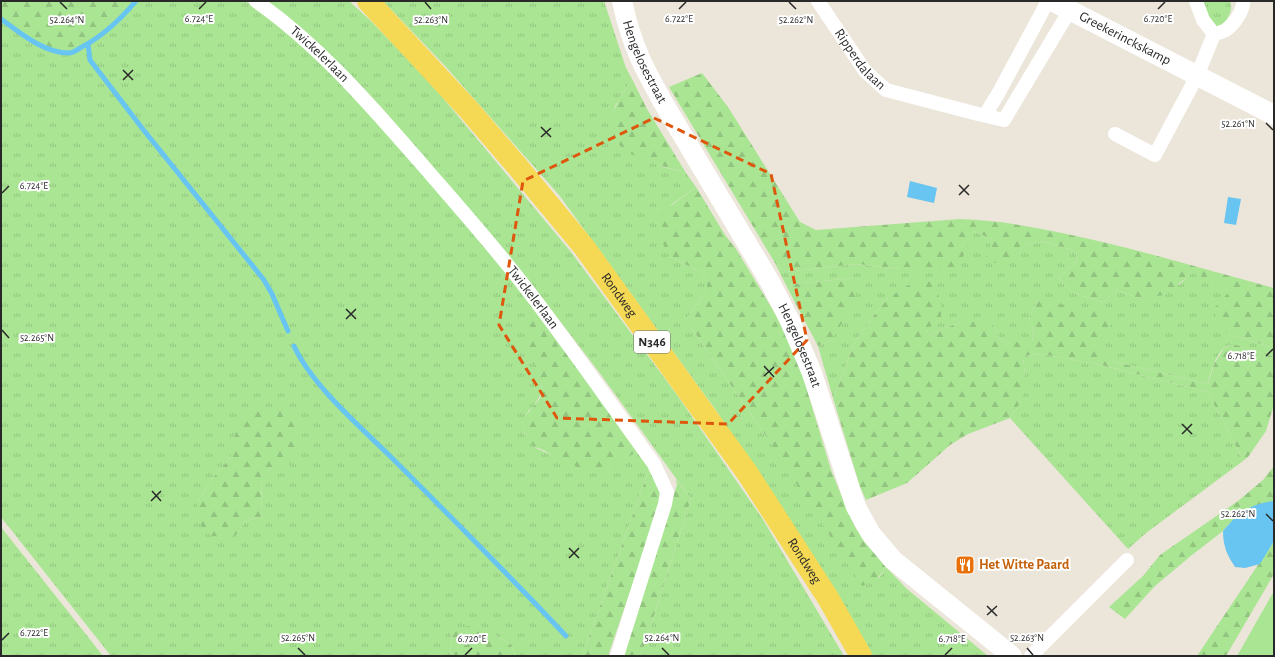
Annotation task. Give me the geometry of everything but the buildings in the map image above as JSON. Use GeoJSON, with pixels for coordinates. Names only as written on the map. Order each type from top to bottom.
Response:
{"type":"FeatureCollection","features":[{"type":"Feature","properties":{"kind":"main road","name":"N346"},"geometry":{"type":"LineString","coordinates":[[362,1],[414,50]]}},
{"type":"Feature","properties":{"kind":"main road","name":"Rondweg"},"geometry":{"type":"LineString","coordinates":[[368,1],[479,121],[584,247],[748,474],[828,598],[861,656]]}},
{"type":"Feature","properties":{"kind":"street","name":"Twickelerlaan"},"geometry":{"type":"LineString","coordinates":[[256,1],[275,15],[330,64],[389,127],[430,174],[529,291],[654,464],[667,492],[665,504],[617,656]]}},
{"type":"Feature","properties":{"kind":"street","name":"Hengelosestraat"},"geometry":{"type":"LineString","coordinates":[[622,1],[630,32],[639,57],[661,99],[770,282],[790,321],[812,373],[856,508],[865,524],[893,560],[1012,656]]}},
{"type":"Feature","properties":{"kind":"street","name":"Ripperdalaan"},"geometry":{"type":"LineString","coordinates":[[818,1],[864,71],[886,90],[1004,120],[1070,10]]}},
{"type":"Feature","properties":{"kind":"street"},"geometry":{"type":"LineString","coordinates":[[985,115],[998,94],[1048,1]]}},
{"type":"Feature","properties":{"kind":"street","name":"Greekerinckskamp"},"geometry":{"type":"LineString","coordinates":[[1052,1],[1274,115]]}},
{"type":"Feature","properties":{"kind":"street"},"geometry":{"type":"LineString","coordinates":[[1196,1],[1203,20],[1214,34]]}},
{"type":"Feature","properties":{"kind":"street"},"geometry":{"type":"LineString","coordinates":[[1115,134],[1155,155],[1197,76],[1214,34],[1227,29],[1236,18],[1243,1]]}},
{"type":"Feature","properties":{"kind":"street"},"geometry":{"type":"LineString","coordinates":[[1031,656],[1127,560]]}},
{"type":"Feature","properties":{"kind":"highlighted area"},"geometry":{"type":"Polygon","coordinates":[[[654,118],[771,174],[807,340],[728,424],[557,418],[499,325],[523,181],[654,118]]]}},
{"type":"Feature","properties":{"kind":"green space"},"geometry":{"type":"Polygon","coordinates":[[[1,1],[136,1],[124,15],[96,39],[69,53],[50,50],[42,46],[24,36],[1,19],[1,1]]]}},
{"type":"Feature","properties":{"kind":"green space"},"geometry":{"type":"Polygon","coordinates":[[[136,1],[245,1],[278,23],[313,54],[369,113],[476,233],[535,308],[542,392],[533,408],[529,410],[525,418],[523,424],[524,434],[536,448],[576,466],[608,467],[640,450],[651,464],[582,656],[516,656],[511,645],[494,634],[452,632],[450,656],[111,656],[1,517],[1,19],[24,36],[50,50],[69,53],[96,39],[136,1]],[[230,458],[211,480],[197,503],[239,532],[244,522],[262,516],[261,476],[274,466],[230,458]]]}},
{"type":"Feature","properties":{"kind":"green space"},"geometry":{"type":"Polygon","coordinates":[[[262,1],[349,1],[370,20],[433,86],[571,252],[677,395],[762,518],[844,656],[641,656],[691,499],[599,372],[527,278],[383,109],[336,60],[262,1]]]}},
{"type":"Feature","properties":{"kind":"green space"},"geometry":{"type":"Polygon","coordinates":[[[383,1],[604,1],[626,68],[632,79],[615,106],[613,117],[614,128],[633,154],[664,167],[686,173],[696,187],[671,205],[670,257],[701,272],[707,279],[707,289],[686,320],[766,436],[879,578],[886,567],[907,589],[988,656],[871,656],[785,513],[715,409],[559,195],[445,66],[383,1]]]}},
{"type":"Feature","properties":{"kind":"green space"},"geometry":{"type":"Polygon","coordinates":[[[1200,1],[1230,1],[1231,12],[1222,27],[1214,27],[1200,1]]]}},
{"type":"Feature","properties":{"kind":"green space"},"geometry":{"type":"Polygon","coordinates":[[[702,73],[728,107],[800,222],[816,230],[960,219],[999,222],[1037,228],[1142,252],[1274,288],[1274,348],[1228,334],[1216,321],[1215,307],[1229,292],[1216,282],[1192,273],[1165,295],[1138,298],[1117,290],[1103,302],[1083,296],[1073,291],[1063,284],[1058,278],[1077,262],[1076,251],[1043,241],[1026,245],[1006,266],[985,260],[993,240],[974,231],[956,273],[857,264],[786,272],[775,263],[669,87],[702,73]]]}},
{"type":"Feature","properties":{"kind":"green space"},"geometry":{"type":"Polygon","coordinates":[[[632,79],[647,109],[686,173],[641,159],[626,151],[619,145],[613,127],[614,112],[619,99],[632,79]]]}},
{"type":"Feature","properties":{"kind":"green space"},"geometry":{"type":"Polygon","coordinates":[[[696,187],[776,315],[797,360],[831,470],[846,507],[856,529],[886,567],[876,579],[862,586],[766,436],[686,320],[707,289],[707,279],[701,272],[670,257],[657,233],[657,227],[659,218],[672,205],[696,187]]]}},
{"type":"Feature","properties":{"kind":"green space"},"geometry":{"type":"Polygon","coordinates":[[[974,231],[993,240],[1005,266],[1026,245],[1043,241],[1076,251],[1077,262],[1058,278],[1063,284],[1073,291],[1083,296],[1103,302],[1117,290],[1138,298],[1180,284],[1192,272],[1216,282],[1230,292],[1215,307],[1228,334],[1274,348],[1274,357],[1239,346],[1231,345],[1226,347],[1218,355],[1215,361],[1208,384],[1111,361],[1097,339],[1037,300],[1029,319],[1034,331],[1032,342],[1005,342],[999,337],[992,324],[960,322],[930,335],[888,298],[870,320],[854,344],[833,398],[818,346],[832,340],[854,278],[792,284],[789,291],[775,263],[786,272],[857,264],[901,269],[974,231]]]}},
{"type":"Feature","properties":{"kind":"green space"},"geometry":{"type":"Polygon","coordinates":[[[854,278],[855,298],[842,323],[832,340],[818,346],[789,291],[792,284],[854,278]]]}},
{"type":"Feature","properties":{"kind":"green space"},"geometry":{"type":"Polygon","coordinates":[[[916,280],[935,282],[941,305],[941,318],[926,330],[930,335],[960,322],[979,322],[992,324],[999,337],[1005,342],[1032,342],[1034,331],[1029,319],[1037,300],[1102,312],[1113,323],[1098,339],[1111,361],[1208,384],[1214,364],[1224,348],[1233,344],[1274,357],[1273,408],[1266,431],[1248,457],[1243,461],[1207,392],[1101,365],[1042,354],[1023,356],[1025,389],[1020,403],[1010,418],[968,434],[950,445],[907,483],[866,500],[860,487],[833,398],[854,344],[870,320],[888,298],[916,280]]]}},
{"type":"Feature","properties":{"kind":"green space"},"geometry":{"type":"Polygon","coordinates":[[[535,308],[640,450],[604,468],[587,469],[563,462],[546,451],[534,446],[526,438],[523,425],[524,420],[539,400],[542,391],[542,385],[528,347],[529,334],[535,308]]]}},
{"type":"Feature","properties":{"kind":"green space"},"geometry":{"type":"Polygon","coordinates":[[[1042,354],[1101,365],[1207,392],[1243,461],[1146,533],[1128,549],[1010,418],[1020,403],[1025,375],[1023,356],[1042,354]]]}},
{"type":"Feature","properties":{"kind":"green space"},"geometry":{"type":"Polygon","coordinates":[[[267,408],[282,408],[297,421],[300,445],[290,464],[274,466],[261,476],[262,516],[244,522],[239,532],[232,537],[212,536],[201,528],[197,503],[211,480],[230,458],[236,432],[251,414],[267,408]]]}},
{"type":"Feature","properties":{"kind":"green space"},"geometry":{"type":"Polygon","coordinates":[[[651,464],[661,483],[661,501],[608,656],[582,656],[651,464]]]}},
{"type":"Feature","properties":{"kind":"green space"},"geometry":{"type":"Polygon","coordinates":[[[1274,466],[1274,502],[1272,501],[1229,524],[1223,531],[1155,586],[1125,619],[1109,607],[1143,576],[1160,555],[1238,501],[1263,480],[1274,466]]]}},
{"type":"Feature","properties":{"kind":"green space"},"geometry":{"type":"Polygon","coordinates":[[[676,479],[691,499],[641,656],[622,656],[677,485],[676,479]]]}},
{"type":"Feature","properties":{"kind":"green space"},"geometry":{"type":"Polygon","coordinates":[[[1,527],[70,614],[103,656],[1,656],[1,527]]]}},
{"type":"Feature","properties":{"kind":"green space"},"geometry":{"type":"Polygon","coordinates":[[[1274,541],[1274,574],[1226,656],[1197,656],[1274,541]]]}},
{"type":"Feature","properties":{"kind":"green space"},"geometry":{"type":"Polygon","coordinates":[[[1274,591],[1274,656],[1237,656],[1274,591]]]}},
{"type":"Feature","properties":{"kind":"green space"},"geometry":{"type":"Polygon","coordinates":[[[473,626],[494,634],[511,645],[516,656],[450,656],[452,632],[459,627],[473,626]]]}},
{"type":"Feature","properties":{"kind":"water"},"geometry":{"type":"Polygon","coordinates":[[[910,181],[937,188],[934,203],[907,197],[910,181]]]}},
{"type":"Feature","properties":{"kind":"water"},"geometry":{"type":"Polygon","coordinates":[[[1228,197],[1241,199],[1236,225],[1224,223],[1228,197]]]}},
{"type":"Feature","properties":{"kind":"water"},"geometry":{"type":"Polygon","coordinates":[[[1272,501],[1274,502],[1274,541],[1260,564],[1245,568],[1235,567],[1226,550],[1223,531],[1239,514],[1256,505],[1272,501]]]}},
{"type":"Feature","properties":{"kind":"waterway"},"geometry":{"type":"LineString","coordinates":[[1,19],[24,36],[50,50],[70,53],[88,44],[103,33],[124,15],[136,1]]}},
{"type":"Feature","properties":{"kind":"waterway"},"geometry":{"type":"LineString","coordinates":[[88,44],[90,60],[142,128],[264,280],[272,294],[288,331]]}},
{"type":"Feature","properties":{"kind":"waterway"},"geometry":{"type":"LineString","coordinates":[[294,346],[313,377],[353,421],[459,525],[566,636]]}},
{"type":"Feature","properties":{"kind":"place","name":"Het Witte Paard"},"geometry":{"type":"Point","coordinates":[965,565]}}]}
